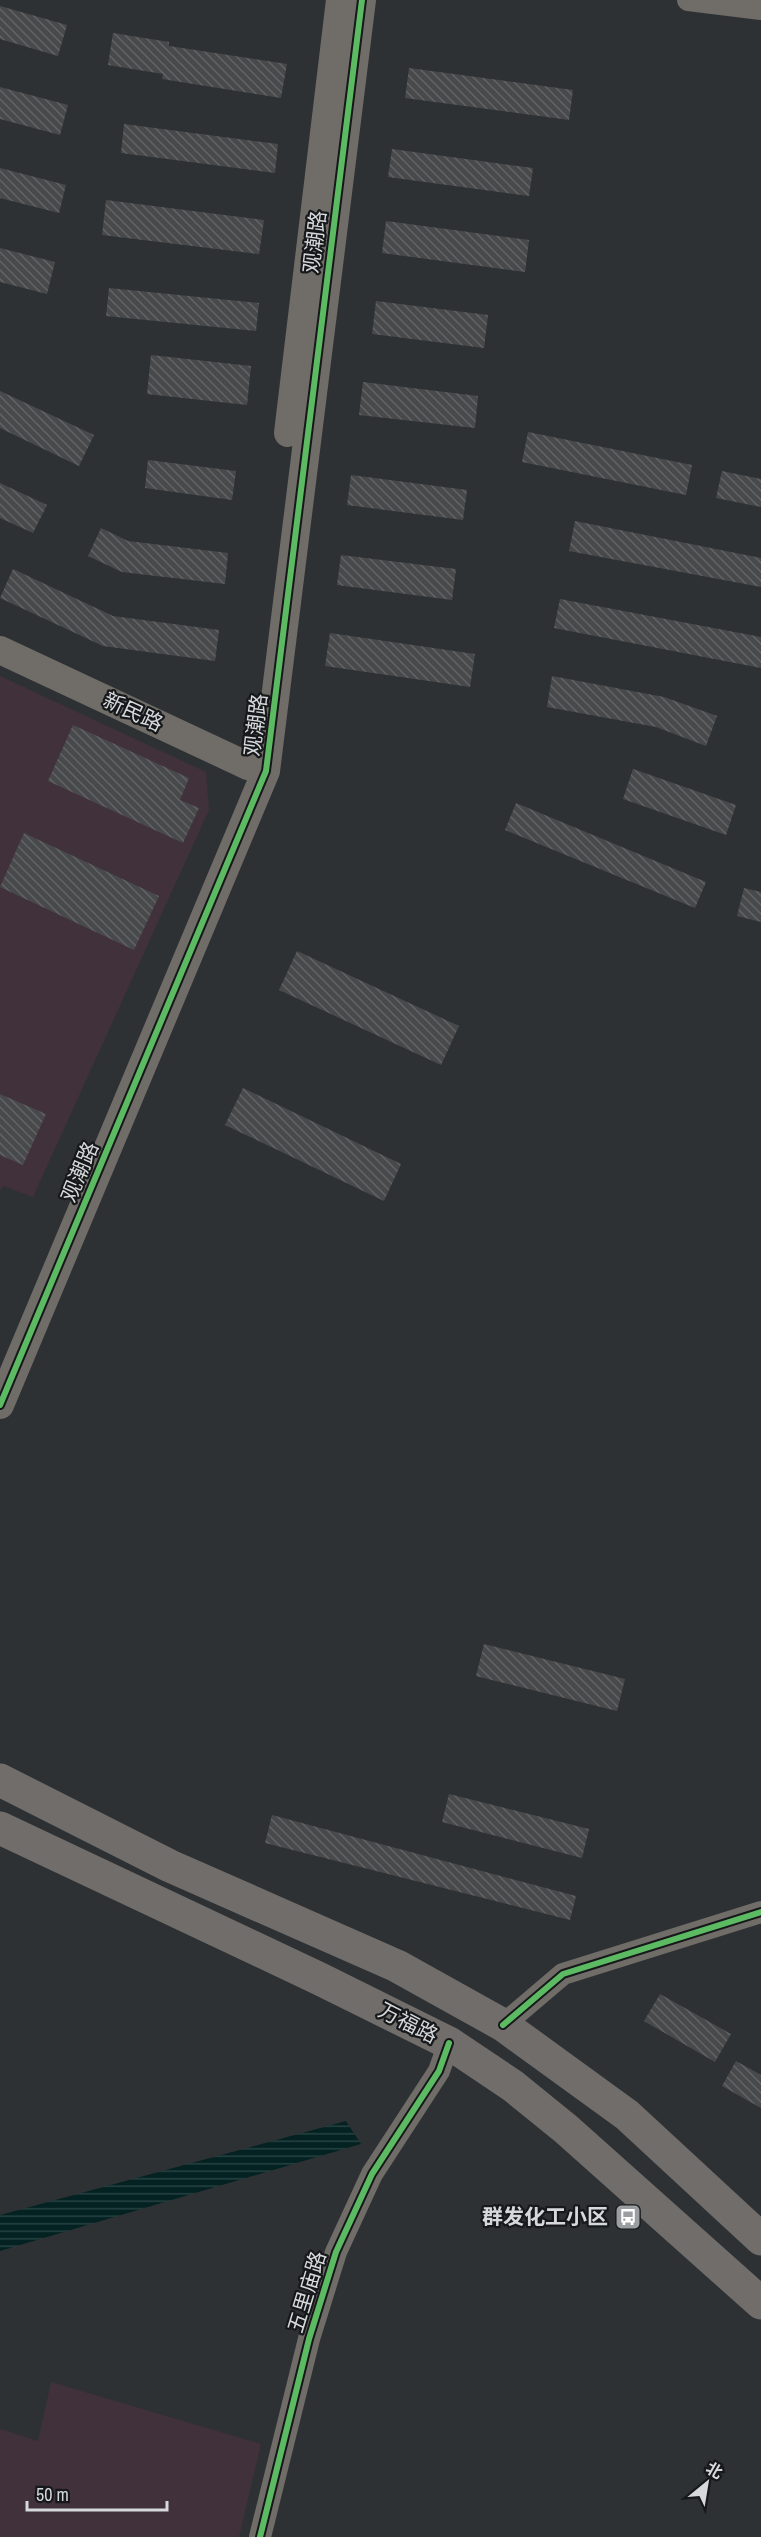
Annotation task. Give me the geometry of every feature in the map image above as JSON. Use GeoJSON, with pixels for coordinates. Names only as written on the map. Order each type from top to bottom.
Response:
{"type":"FeatureCollection","features":[{"type":"Feature","properties":{"kind":"main road","name":"万福路"},"geometry":{"type":"LineString","coordinates":[[0,1780],[170,1866],[398,1966],[503,2025],[627,2115],[761,2239]]}},
{"type":"Feature","properties":{"kind":"main road","name":"万福路"},"geometry":{"type":"LineString","coordinates":[[0,1828],[320,1979],[449,2043],[513,2086],[566,2128],[761,2303]]}},
{"type":"Feature","properties":{"kind":"street","name":"观潮路"},"geometry":{"type":"LineString","coordinates":[[0,1364],[257,769],[340,0]]}},
{"type":"Feature","properties":{"kind":"street","name":"观潮路"},"geometry":{"type":"LineString","coordinates":[[0,1405],[257,769],[362,0]]}},
{"type":"Feature","properties":{"kind":"street"},"geometry":{"type":"LineString","coordinates":[[688,0],[761,9]]}},
{"type":"Feature","properties":{"kind":"street","name":"新民路"},"geometry":{"type":"LineString","coordinates":[[0,650],[257,769]]}},
{"type":"Feature","properties":{"kind":"street"},"geometry":{"type":"LineString","coordinates":[[503,2025],[563,1974],[761,1912]]}},
{"type":"Feature","properties":{"kind":"street","name":"五里庙路"},"geometry":{"type":"LineString","coordinates":[[260,2537],[309,2339],[336,2252],[372,2174],[439,2072],[449,2043]]}},
{"type":"Feature","properties":{"kind":"shaded area"},"geometry":{"type":"Polygon","coordinates":[[[0,676],[206,772],[209,810],[33,1197],[3,1186],[0,1191],[0,676]]]}},
{"type":"Feature","properties":{"kind":"shaded area"},"geometry":{"type":"Polygon","coordinates":[[[51,2382],[261,2444],[239,2537],[0,2537],[0,2429],[38,2441],[51,2382]]]}},
{"type":"Feature","properties":{"kind":"water"},"geometry":{"type":"Polygon","coordinates":[[[346,2121],[361,2144],[0,2251],[0,2215],[346,2121]]]}},
{"type":"Feature","properties":{"kind":"building"},"geometry":{"type":"Polygon","coordinates":[[[0,6],[67,25],[58,56],[0,39],[0,6]]]}},
{"type":"Feature","properties":{"kind":"building"},"geometry":{"type":"Polygon","coordinates":[[[113,33],[169,42],[169,46],[287,64],[281,98],[162,79],[163,74],[108,65],[113,33]]]}},
{"type":"Feature","properties":{"kind":"building"},"geometry":{"type":"Polygon","coordinates":[[[409,68],[573,90],[569,120],[405,98],[409,68]]]}},
{"type":"Feature","properties":{"kind":"building"},"geometry":{"type":"Polygon","coordinates":[[[0,87],[68,105],[60,135],[0,119],[0,87]]]}},
{"type":"Feature","properties":{"kind":"building"},"geometry":{"type":"Polygon","coordinates":[[[124,124],[278,144],[275,173],[121,153],[124,124]]]}},
{"type":"Feature","properties":{"kind":"building"},"geometry":{"type":"Polygon","coordinates":[[[392,149],[533,168],[529,196],[388,177],[392,149]]]}},
{"type":"Feature","properties":{"kind":"building"},"geometry":{"type":"Polygon","coordinates":[[[0,168],[66,185],[59,213],[0,198],[0,168]]]}},
{"type":"Feature","properties":{"kind":"building"},"geometry":{"type":"Polygon","coordinates":[[[106,200],[264,220],[259,254],[102,235],[106,200]]]}},
{"type":"Feature","properties":{"kind":"building"},"geometry":{"type":"Polygon","coordinates":[[[386,221],[529,240],[525,272],[382,253],[386,221]]]}},
{"type":"Feature","properties":{"kind":"building"},"geometry":{"type":"Polygon","coordinates":[[[0,248],[55,262],[47,294],[0,282],[0,248]]]}},
{"type":"Feature","properties":{"kind":"building"},"geometry":{"type":"Polygon","coordinates":[[[109,288],[259,303],[256,331],[106,316],[109,288]]]}},
{"type":"Feature","properties":{"kind":"building"},"geometry":{"type":"Polygon","coordinates":[[[376,301],[488,315],[484,348],[372,334],[376,301]]]}},
{"type":"Feature","properties":{"kind":"building"},"geometry":{"type":"Polygon","coordinates":[[[151,355],[251,366],[247,405],[147,394],[151,355]]]}},
{"type":"Feature","properties":{"kind":"building"},"geometry":{"type":"Polygon","coordinates":[[[363,382],[478,396],[475,428],[359,415],[363,382]]]}},
{"type":"Feature","properties":{"kind":"building"},"geometry":{"type":"Polygon","coordinates":[[[0,391],[94,435],[79,466],[0,428],[0,391]]]}},
{"type":"Feature","properties":{"kind":"building"},"geometry":{"type":"Polygon","coordinates":[[[528,432],[692,465],[686,495],[522,462],[528,432]]]}},
{"type":"Feature","properties":{"kind":"building"},"geometry":{"type":"Polygon","coordinates":[[[148,460],[236,471],[232,500],[145,488],[148,460]]]}},
{"type":"Feature","properties":{"kind":"building"},"geometry":{"type":"Polygon","coordinates":[[[722,471],[761,479],[761,507],[716,498],[722,471]]]}},
{"type":"Feature","properties":{"kind":"building"},"geometry":{"type":"Polygon","coordinates":[[[351,475],[467,490],[463,520],[347,505],[351,475]]]}},
{"type":"Feature","properties":{"kind":"building"},"geometry":{"type":"Polygon","coordinates":[[[0,483],[47,505],[33,533],[0,518],[0,483]]]}},
{"type":"Feature","properties":{"kind":"building"},"geometry":{"type":"Polygon","coordinates":[[[575,521],[761,558],[761,587],[569,551],[575,521]]]}},
{"type":"Feature","properties":{"kind":"building"},"geometry":{"type":"Polygon","coordinates":[[[101,528],[128,541],[228,553],[225,584],[122,572],[88,556],[101,528]]]}},
{"type":"Feature","properties":{"kind":"building"},"geometry":{"type":"Polygon","coordinates":[[[341,555],[456,569],[452,600],[337,585],[341,555]]]}},
{"type":"Feature","properties":{"kind":"building"},"geometry":{"type":"Polygon","coordinates":[[[13,569],[113,616],[219,630],[215,661],[103,646],[0,598],[13,569]]]}},
{"type":"Feature","properties":{"kind":"building"},"geometry":{"type":"Polygon","coordinates":[[[560,599],[761,637],[761,668],[554,628],[560,599]]]}},
{"type":"Feature","properties":{"kind":"building"},"geometry":{"type":"Polygon","coordinates":[[[330,633],[475,654],[470,687],[325,666],[330,633]]]}},
{"type":"Feature","properties":{"kind":"building"},"geometry":{"type":"Polygon","coordinates":[[[552,676],[664,697],[717,716],[706,746],[656,727],[547,707],[552,676]]]}},
{"type":"Feature","properties":{"kind":"building"},"geometry":{"type":"Polygon","coordinates":[[[73,725],[189,778],[180,800],[199,808],[183,843],[48,781],[73,725]]]}},
{"type":"Feature","properties":{"kind":"building"},"geometry":{"type":"Polygon","coordinates":[[[633,769],[736,805],[726,835],[623,799],[633,769]]]}},
{"type":"Feature","properties":{"kind":"building"},"geometry":{"type":"Polygon","coordinates":[[[516,803],[706,882],[695,908],[505,830],[516,803]]]}},
{"type":"Feature","properties":{"kind":"building"},"geometry":{"type":"Polygon","coordinates":[[[24,833],[159,896],[134,950],[0,887],[24,833]]]}},
{"type":"Feature","properties":{"kind":"building"},"geometry":{"type":"Polygon","coordinates":[[[744,888],[761,892],[761,922],[737,916],[744,888]]]}},
{"type":"Feature","properties":{"kind":"building"},"geometry":{"type":"Polygon","coordinates":[[[297,951],[459,1026],[441,1065],[279,990],[297,951]]]}},
{"type":"Feature","properties":{"kind":"building"},"geometry":{"type":"Polygon","coordinates":[[[243,1088],[401,1164],[384,1201],[225,1125],[243,1088]]]}},
{"type":"Feature","properties":{"kind":"building"},"geometry":{"type":"Polygon","coordinates":[[[0,1094],[46,1114],[23,1165],[0,1155],[0,1094]]]}},
{"type":"Feature","properties":{"kind":"building"},"geometry":{"type":"Polygon","coordinates":[[[484,1644],[625,1679],[617,1711],[476,1676],[484,1644]]]}},
{"type":"Feature","properties":{"kind":"building"},"geometry":{"type":"Polygon","coordinates":[[[449,1794],[589,1829],[582,1858],[442,1822],[449,1794]]]}},
{"type":"Feature","properties":{"kind":"building"},"geometry":{"type":"Polygon","coordinates":[[[272,1815],[576,1896],[570,1920],[265,1843],[272,1815]]]}},
{"type":"Feature","properties":{"kind":"building"},"geometry":{"type":"Polygon","coordinates":[[[660,1994],[731,2034],[715,2062],[644,2021],[660,1994]]]}},
{"type":"Feature","properties":{"kind":"building"},"geometry":{"type":"Polygon","coordinates":[[[736,2061],[761,2075],[761,2108],[722,2086],[736,2061]]]}},
{"type":"Feature","properties":{"kind":"cycle path"},"geometry":{"type":"LineString","coordinates":[[0,1405],[266,771],[362,0]]}},
{"type":"Feature","properties":{"kind":"cycle path"},"geometry":{"type":"LineString","coordinates":[[503,2025],[563,1974],[761,1912]]}},
{"type":"Feature","properties":{"kind":"cycle path"},"geometry":{"type":"LineString","coordinates":[[260,2537],[309,2339],[336,2252],[372,2174],[439,2071],[449,2043]]}},
{"type":"Feature","properties":{"kind":"place","name":"群发化工小区"},"geometry":{"type":"Point","coordinates":[628,2217]}}]}
